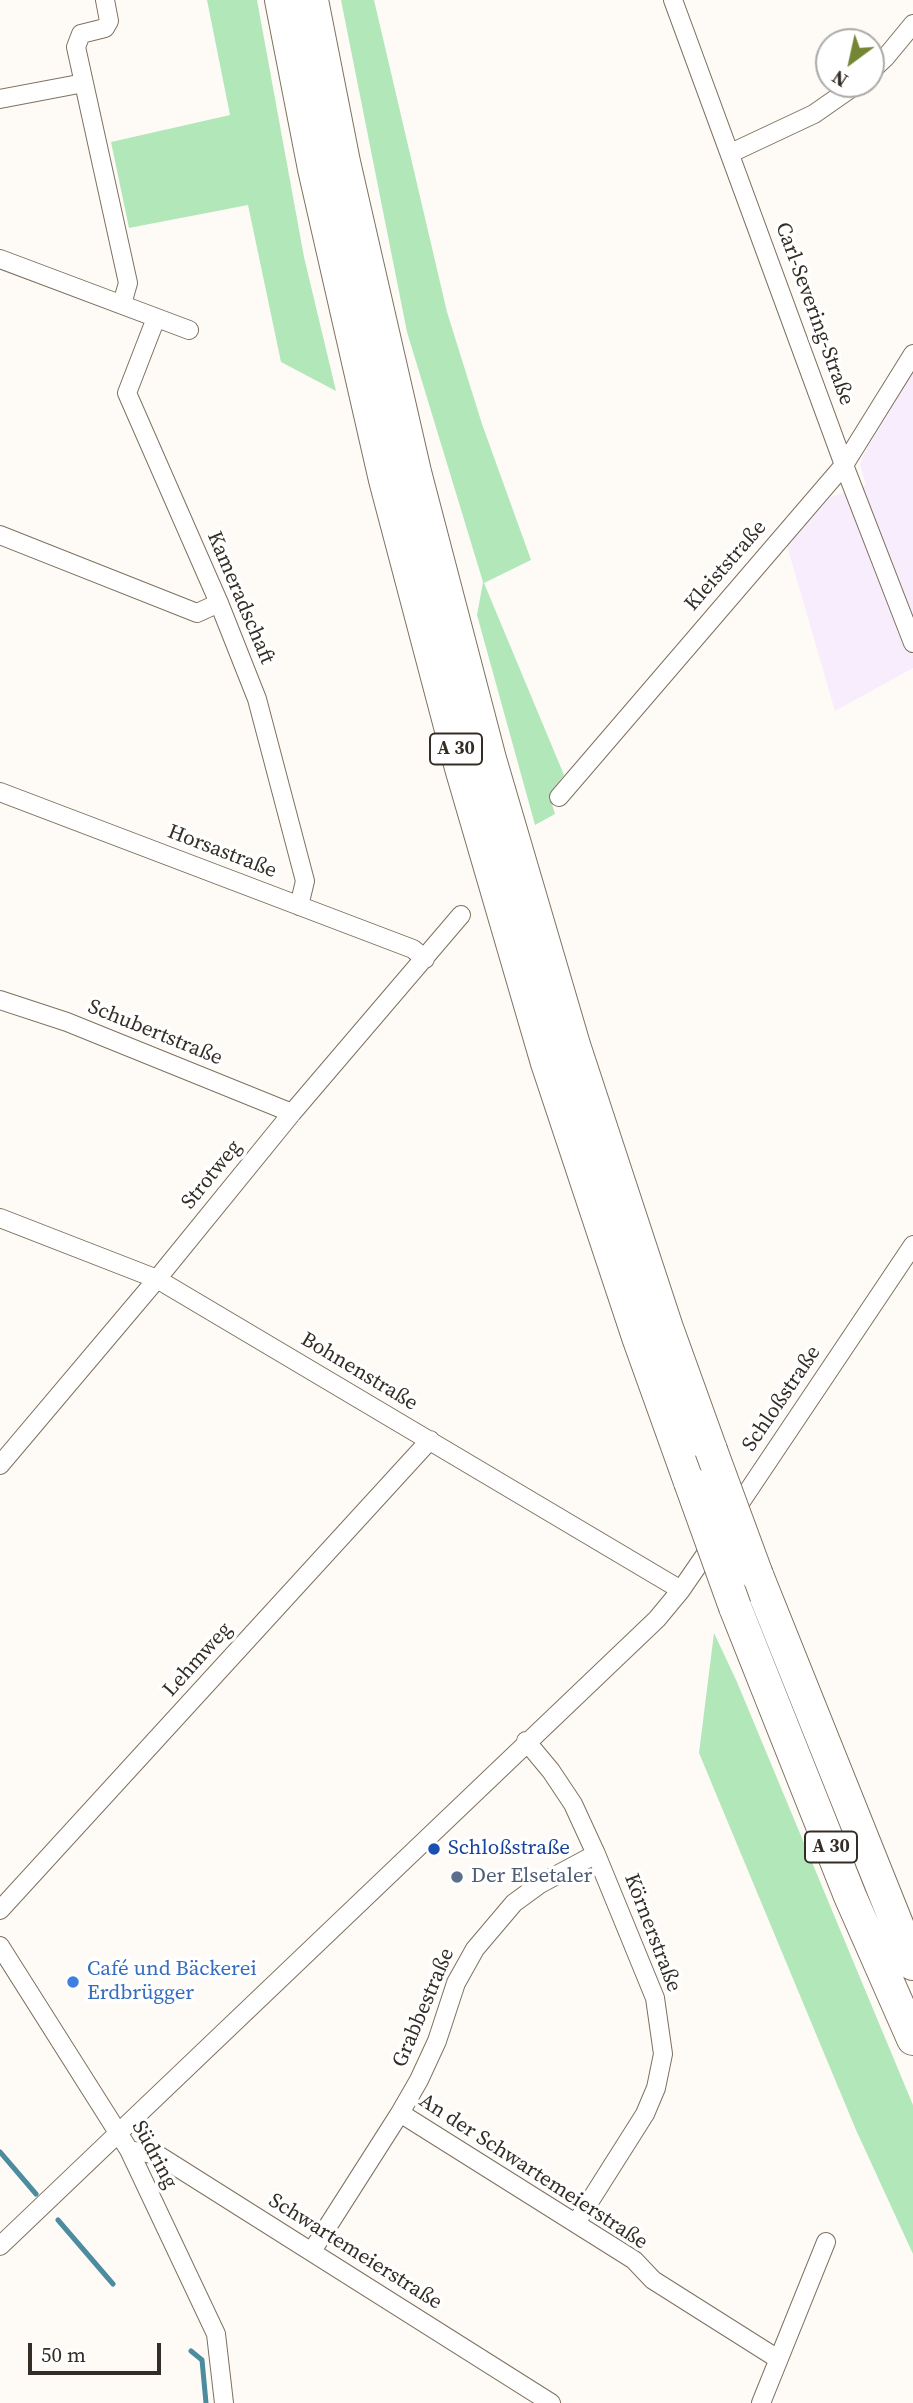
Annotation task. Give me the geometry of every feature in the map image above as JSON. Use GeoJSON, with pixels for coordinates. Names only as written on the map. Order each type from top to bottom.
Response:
{"type":"FeatureCollection","features":[{"type":"Feature","properties":{"kind":"highway","name":"A 30"},"geometry":{"type":"LineString","coordinates":[[281,0],[314,169],[386,480],[461,768],[547,1063],[638,1337],[735,1606],[850,1896],[913,2039]]}},
{"type":"Feature","properties":{"kind":"highway","name":"A 30"},"geometry":{"type":"LineString","coordinates":[[312,0],[344,162],[415,472],[490,759],[574,1045],[667,1328],[757,1575],[913,1964]]}},
{"type":"Feature","properties":{"kind":"street"},"geometry":{"type":"LineString","coordinates":[[105,0],[109,21],[105,28],[81,34],[76,47],[128,283],[122,304]]}},
{"type":"Feature","properties":{"kind":"street","name":"Carl-Severing-Straße"},"geometry":{"type":"LineString","coordinates":[[673,0],[844,465],[913,643]]}},
{"type":"Feature","properties":{"kind":"street"},"geometry":{"type":"LineString","coordinates":[[885,58],[913,24]]}},
{"type":"Feature","properties":{"kind":"street"},"geometry":{"type":"LineString","coordinates":[[0,99],[84,83]]}},
{"type":"Feature","properties":{"kind":"street"},"geometry":{"type":"LineString","coordinates":[[731,153],[753,145],[814,114],[837,98]]}},
{"type":"Feature","properties":{"kind":"street"},"geometry":{"type":"LineString","coordinates":[[0,259],[189,330]]}},
{"type":"Feature","properties":{"kind":"street","name":"Kameradschaft"},"geometry":{"type":"LineString","coordinates":[[156,318],[127,393],[219,603],[257,699],[305,881],[299,906]]}},
{"type":"Feature","properties":{"kind":"street","name":"Kleiststraße"},"geometry":{"type":"LineString","coordinates":[[559,797],[844,465],[913,354]]}},
{"type":"Feature","properties":{"kind":"street"},"geometry":{"type":"LineString","coordinates":[[0,535],[197,613],[219,603]]}},
{"type":"Feature","properties":{"kind":"street","name":"Horsastraße"},"geometry":{"type":"LineString","coordinates":[[0,792],[413,949],[425,959]]}},
{"type":"Feature","properties":{"kind":"street","name":"Strotweg"},"geometry":{"type":"LineString","coordinates":[[0,1465],[461,915]]}},
{"type":"Feature","properties":{"kind":"street","name":"Schubertstraße"},"geometry":{"type":"LineString","coordinates":[[0,1000],[67,1022],[292,1114]]}},
{"type":"Feature","properties":{"kind":"street","name":"Bohnenstraße"},"geometry":{"type":"LineString","coordinates":[[0,1218],[157,1279],[681,1590]]}},
{"type":"Feature","properties":{"kind":"street","name":"Schloßstraße"},"geometry":{"type":"LineString","coordinates":[[1,2243],[119,2134],[526,1741],[657,1619],[681,1590],[913,1245]]}},
{"type":"Feature","properties":{"kind":"street","name":"Lehmweg"},"geometry":{"type":"LineString","coordinates":[[0,1910],[430,1440]]}},
{"type":"Feature","properties":{"kind":"street","name":"Körnerstraße"},"geometry":{"type":"LineString","coordinates":[[526,1741],[573,1804],[596,1854],[656,1998],[663,2054],[656,2088],[645,2114],[576,2223]]}},
{"type":"Feature","properties":{"kind":"street","name":"Grabbestraße"},"geometry":{"type":"LineString","coordinates":[[400,2113],[432,2050],[456,1983],[475,1949],[514,1903],[540,1884],[596,1854]]}},
{"type":"Feature","properties":{"kind":"street","name":"Südring"},"geometry":{"type":"LineString","coordinates":[[0,1946],[129,2150],[216,2334],[224,2403]]}},
{"type":"Feature","properties":{"kind":"street","name":"An der Schwartemeierstraße"},"geometry":{"type":"LineString","coordinates":[[312,2251],[400,2113],[634,2260],[653,2280],[778,2359]]}},
{"type":"Feature","properties":{"kind":"street","name":"Schwartemeierstraße"},"geometry":{"type":"LineString","coordinates":[[129,2150],[158,2155],[551,2403]]}},
{"type":"Feature","properties":{"kind":"street"},"geometry":{"type":"LineString","coordinates":[[761,2403],[826,2242]]}},
{"type":"Feature","properties":{"kind":"shaded area"},"geometry":{"type":"Polygon","coordinates":[[[913,373],[913,668],[835,711],[787,546],[831,497],[866,485],[860,464],[865,452],[913,373]]]}},
{"type":"Feature","properties":{"kind":"green space"},"geometry":{"type":"Polygon","coordinates":[[[207,0],[257,0],[304,257],[336,391],[281,362],[248,205],[129,228],[111,142],[230,115],[207,0]]]}},
{"type":"Feature","properties":{"kind":"green space"},"geometry":{"type":"Polygon","coordinates":[[[341,0],[374,0],[447,312],[482,424],[531,560],[484,583],[564,775],[549,794],[555,814],[535,825],[477,615],[483,582],[407,332],[341,0]]]}},
{"type":"Feature","properties":{"kind":"green space"},"geometry":{"type":"Polygon","coordinates":[[[714,1633],[737,1682],[913,2105],[913,2254],[856,2130],[699,1753],[714,1633]]]}},
{"type":"Feature","properties":{"kind":"waterway"},"geometry":{"type":"LineString","coordinates":[[0,2152],[36,2194]]}},
{"type":"Feature","properties":{"kind":"waterway"},"geometry":{"type":"LineString","coordinates":[[58,2220],[113,2284]]}},
{"type":"Feature","properties":{"kind":"waterway"},"geometry":{"type":"LineString","coordinates":[[191,2351],[202,2360],[206,2403]]}},
{"type":"Feature","properties":{"kind":"place","name":"Schloßstraße"},"geometry":{"type":"Point","coordinates":[434,1849]}},
{"type":"Feature","properties":{"kind":"place","name":"Der Elsetaler"},"geometry":{"type":"Point","coordinates":[457,1877]}},
{"type":"Feature","properties":{"kind":"place","name":"Café und Bäckerei Erdbrügger"},"geometry":{"type":"Point","coordinates":[73,1982]}}]}
